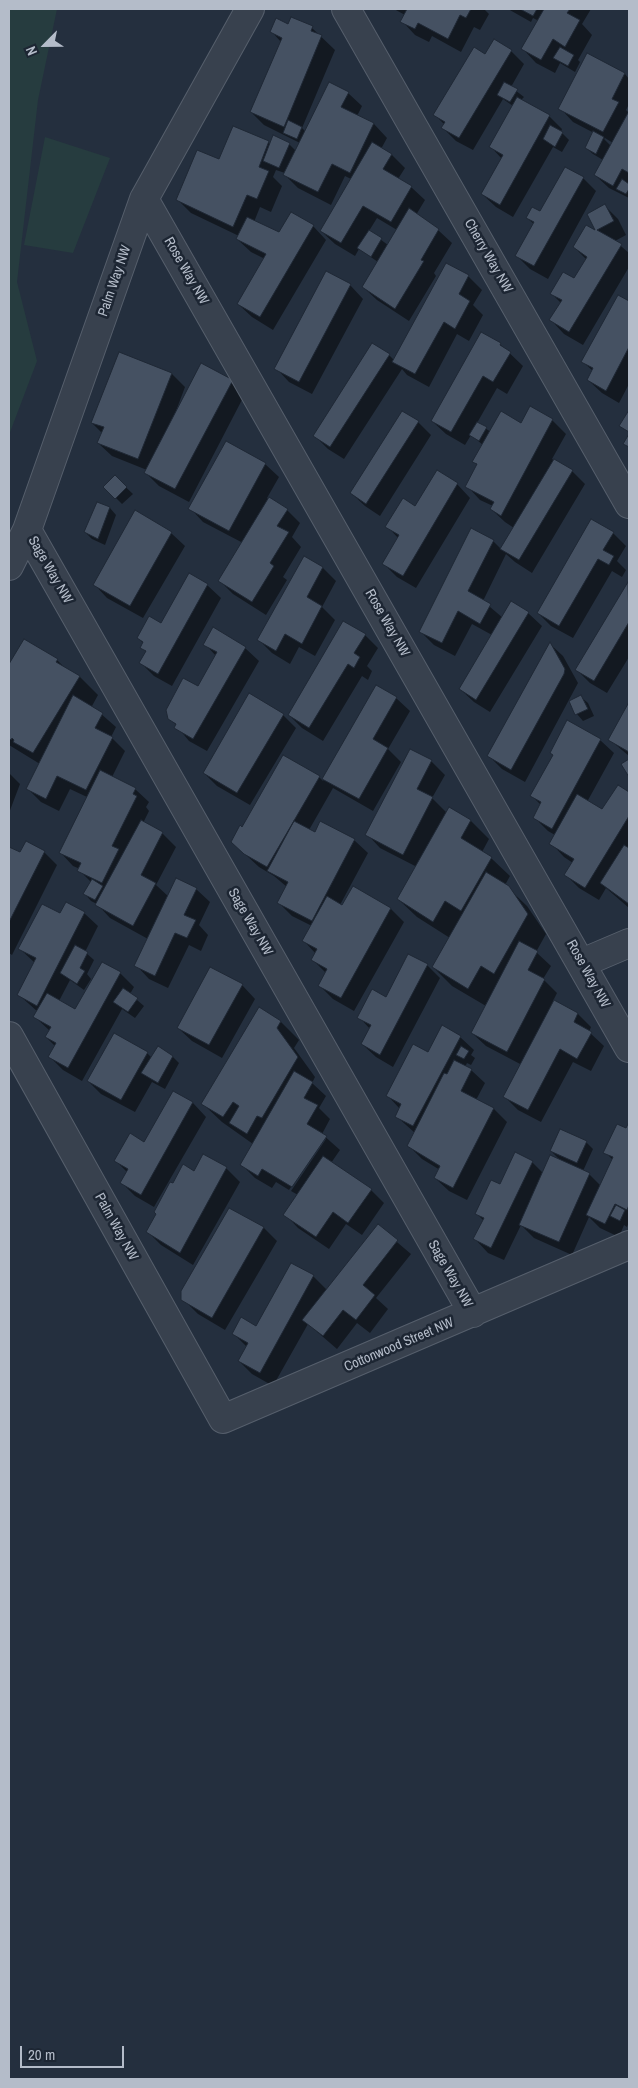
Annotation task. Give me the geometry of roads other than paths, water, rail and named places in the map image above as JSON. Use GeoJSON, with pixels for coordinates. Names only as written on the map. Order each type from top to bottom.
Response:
{"type":"FeatureCollection","features":[{"type":"Feature","properties":{"kind":"lane","name":"Palm Way NW"},"geometry":{"type":"LineString","coordinates":[[9,566],[27,530],[144,198],[250,9]]}},
{"type":"Feature","properties":{"kind":"lane","name":"Cherry Way NW"},"geometry":{"type":"LineString","coordinates":[[346,9],[629,504]]}},
{"type":"Feature","properties":{"kind":"lane","name":"Rose Way NW"},"geometry":{"type":"LineString","coordinates":[[144,198],[629,1048]]}},
{"type":"Feature","properties":{"kind":"lane","name":"Sage Way NW"},"geometry":{"type":"LineString","coordinates":[[27,530],[473,1313]]}},
{"type":"Feature","properties":{"kind":"lane"},"geometry":{"type":"LineString","coordinates":[[582,963],[629,943]]}},
{"type":"Feature","properties":{"kind":"lane","name":"Palm Way NW"},"geometry":{"type":"LineString","coordinates":[[9,1036],[223,1419]]}},
{"type":"Feature","properties":{"kind":"lane","name":"Cottonwood Street NW"},"geometry":{"type":"LineString","coordinates":[[223,1419],[629,1245]]}}]}
